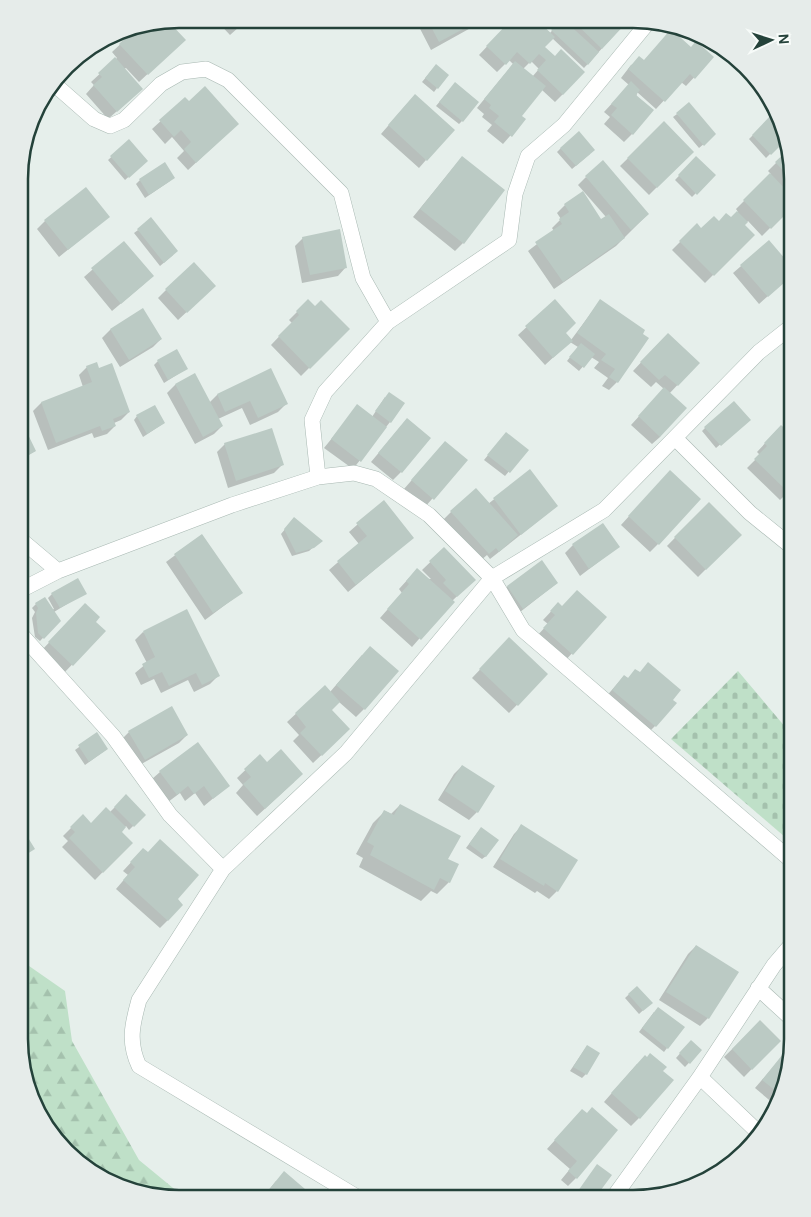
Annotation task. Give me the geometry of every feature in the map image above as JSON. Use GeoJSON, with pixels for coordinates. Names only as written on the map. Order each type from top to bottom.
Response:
{"type":"FeatureCollection","features":[{"type":"Feature","properties":{"kind":"street"},"geometry":{"type":"LineString","coordinates":[[318,477],[312,420],[325,392],[388,322],[509,240],[515,194],[528,156],[564,125],[643,29]]}},
{"type":"Feature","properties":{"kind":"street"},"geometry":{"type":"LineString","coordinates":[[58,88],[94,119],[110,126],[124,120],[161,84],[182,72],[206,69],[228,80],[341,194],[364,278],[388,322]]}},
{"type":"Feature","properties":{"kind":"street"},"geometry":{"type":"LineString","coordinates":[[344,1190],[139,1066],[132,1051],[133,1024],[139,1000],[223,870],[346,753],[492,578],[604,510],[759,352],[784,332]]}},
{"type":"Feature","properties":{"kind":"street"},"geometry":{"type":"LineString","coordinates":[[675,438],[750,513],[784,540]]}},
{"type":"Feature","properties":{"kind":"street"},"geometry":{"type":"LineString","coordinates":[[27,587],[58,570],[232,505],[318,477],[354,473],[376,479],[429,515],[492,578],[523,630],[783,853]]}},
{"type":"Feature","properties":{"kind":"street"},"geometry":{"type":"LineString","coordinates":[[27,545],[58,570]]}},
{"type":"Feature","properties":{"kind":"street"},"geometry":{"type":"LineString","coordinates":[[27,641],[113,736],[170,815],[223,870]]}},
{"type":"Feature","properties":{"kind":"street"},"geometry":{"type":"LineString","coordinates":[[618,1190],[700,1077],[758,988],[783,956]]}},
{"type":"Feature","properties":{"kind":"street"},"geometry":{"type":"LineString","coordinates":[[758,988],[783,1010]]}},
{"type":"Feature","properties":{"kind":"street"},"geometry":{"type":"LineString","coordinates":[[700,1077],[753,1128]]}},
{"type":"Feature","properties":{"kind":"green space"},"geometry":{"type":"Polygon","coordinates":[[[738,671],[783,725],[783,835],[671,739],[738,671]]]}},
{"type":"Feature","properties":{"kind":"green space"},"geometry":{"type":"Polygon","coordinates":[[[27,965],[65,991],[72,1041],[139,1160],[175,1190],[140,1184],[121,1178],[103,1169],[72,1145],[48,1114],[39,1096],[30,1068],[27,1038],[27,965]]]}},
{"type":"Feature","properties":{"kind":"building"},"geometry":{"type":"Polygon","coordinates":[[[175,28],[186,40],[148,75],[119,44],[130,36],[159,29],[175,28]]]}},
{"type":"Feature","properties":{"kind":"building"},"geometry":{"type":"Polygon","coordinates":[[[432,28],[465,28],[439,42],[432,28]]]}},
{"type":"Feature","properties":{"kind":"building"},"geometry":{"type":"Polygon","coordinates":[[[503,28],[545,28],[555,37],[545,47],[555,56],[561,49],[585,72],[563,95],[537,70],[546,60],[539,54],[530,64],[517,52],[506,65],[486,46],[503,28]]]}},
{"type":"Feature","properties":{"kind":"building"},"geometry":{"type":"Polygon","coordinates":[[[553,28],[573,28],[599,52],[588,65],[551,30],[553,28]]]}},
{"type":"Feature","properties":{"kind":"building"},"geometry":{"type":"Polygon","coordinates":[[[580,28],[622,28],[602,49],[580,28]]]}},
{"type":"Feature","properties":{"kind":"building"},"geometry":{"type":"Polygon","coordinates":[[[668,32],[678,35],[691,47],[695,42],[699,43],[714,57],[695,79],[690,74],[665,102],[628,69],[639,56],[644,60],[668,32]]]}},
{"type":"Feature","properties":{"kind":"building"},"geometry":{"type":"Polygon","coordinates":[[[115,57],[143,89],[117,112],[93,85],[102,77],[98,73],[115,57]]]}},
{"type":"Feature","properties":{"kind":"building"},"geometry":{"type":"Polygon","coordinates":[[[515,61],[546,86],[522,116],[526,119],[512,137],[494,122],[499,116],[489,108],[491,105],[484,99],[515,61]]]}},
{"type":"Feature","properties":{"kind":"building"},"geometry":{"type":"Polygon","coordinates":[[[436,64],[449,75],[438,89],[425,78],[436,64]]]}},
{"type":"Feature","properties":{"kind":"building"},"geometry":{"type":"Polygon","coordinates":[[[631,81],[640,90],[636,95],[654,110],[633,135],[611,115],[617,108],[611,104],[631,81]]]}},
{"type":"Feature","properties":{"kind":"building"},"geometry":{"type":"Polygon","coordinates":[[[455,82],[479,102],[463,122],[439,102],[455,82]]]}},
{"type":"Feature","properties":{"kind":"building"},"geometry":{"type":"Polygon","coordinates":[[[205,86],[239,124],[196,163],[184,149],[191,142],[181,130],[174,137],[159,120],[185,97],[189,101],[205,86]]]}},
{"type":"Feature","properties":{"kind":"building"},"geometry":{"type":"Polygon","coordinates":[[[415,94],[455,130],[427,161],[388,125],[415,94]]]}},
{"type":"Feature","properties":{"kind":"building"},"geometry":{"type":"Polygon","coordinates":[[[689,102],[716,134],[704,146],[676,113],[689,102]]]}},
{"type":"Feature","properties":{"kind":"building"},"geometry":{"type":"Polygon","coordinates":[[[770,116],[780,146],[771,155],[752,135],[770,116]]]}},
{"type":"Feature","properties":{"kind":"building"},"geometry":{"type":"Polygon","coordinates":[[[664,121],[694,152],[657,188],[627,158],[664,121]]]}},
{"type":"Feature","properties":{"kind":"building"},"geometry":{"type":"Polygon","coordinates":[[[579,131],[595,150],[576,166],[560,148],[579,131]]]}},
{"type":"Feature","properties":{"kind":"building"},"geometry":{"type":"Polygon","coordinates":[[[129,139],[148,161],[129,178],[110,156],[129,139]]]}},
{"type":"Feature","properties":{"kind":"building"},"geometry":{"type":"Polygon","coordinates":[[[462,156],[505,190],[464,244],[420,209],[462,156]]]}},
{"type":"Feature","properties":{"kind":"building"},"geometry":{"type":"Polygon","coordinates":[[[696,156],[716,175],[697,195],[678,175],[696,156]]]}},
{"type":"Feature","properties":{"kind":"building"},"geometry":{"type":"Polygon","coordinates":[[[782,156],[783,171],[775,162],[782,156]]]}},
{"type":"Feature","properties":{"kind":"building"},"geometry":{"type":"Polygon","coordinates":[[[603,160],[649,214],[631,230],[585,176],[603,160]]]}},
{"type":"Feature","properties":{"kind":"building"},"geometry":{"type":"Polygon","coordinates":[[[165,162],[175,178],[149,195],[139,179],[165,162]]]}},
{"type":"Feature","properties":{"kind":"building"},"geometry":{"type":"Polygon","coordinates":[[[770,173],[784,188],[784,216],[771,229],[743,200],[770,173]]]}},
{"type":"Feature","properties":{"kind":"building"},"geometry":{"type":"Polygon","coordinates":[[[86,187],[110,217],[68,250],[44,220],[86,187]]]}},
{"type":"Feature","properties":{"kind":"building"},"geometry":{"type":"Polygon","coordinates":[[[583,191],[601,219],[609,214],[625,238],[563,282],[535,242],[562,224],[559,219],[569,212],[564,204],[583,191]]]}},
{"type":"Feature","properties":{"kind":"building"},"geometry":{"type":"Polygon","coordinates":[[[737,211],[748,222],[745,225],[755,235],[714,276],[679,241],[697,223],[701,228],[714,216],[719,221],[726,213],[731,217],[737,211]]]}},
{"type":"Feature","properties":{"kind":"building"},"geometry":{"type":"Polygon","coordinates":[[[151,217],[178,251],[164,263],[137,229],[151,217]]]}},
{"type":"Feature","properties":{"kind":"building"},"geometry":{"type":"Polygon","coordinates":[[[340,229],[347,268],[310,275],[302,237],[340,229]]]}},
{"type":"Feature","properties":{"kind":"building"},"geometry":{"type":"Polygon","coordinates":[[[769,240],[784,258],[784,283],[768,297],[740,265],[769,240]]]}},
{"type":"Feature","properties":{"kind":"building"},"geometry":{"type":"Polygon","coordinates":[[[124,241],[154,276],[121,304],[91,268],[124,241]]]}},
{"type":"Feature","properties":{"kind":"building"},"geometry":{"type":"Polygon","coordinates":[[[194,262],[216,286],[187,313],[165,289],[194,262]]]}},
{"type":"Feature","properties":{"kind":"building"},"geometry":{"type":"Polygon","coordinates":[[[308,299],[315,306],[321,300],[350,329],[310,369],[278,336],[299,315],[296,311],[308,299]]]}},
{"type":"Feature","properties":{"kind":"building"},"geometry":{"type":"Polygon","coordinates":[[[555,299],[576,323],[566,333],[573,341],[553,358],[525,326],[555,299]]]}},
{"type":"Feature","properties":{"kind":"building"},"geometry":{"type":"Polygon","coordinates":[[[600,299],[645,330],[643,334],[649,338],[618,383],[609,377],[615,369],[601,360],[606,354],[577,333],[600,299]]]}},
{"type":"Feature","properties":{"kind":"building"},"geometry":{"type":"Polygon","coordinates":[[[143,308],[162,339],[129,360],[110,329],[143,308]]]}},
{"type":"Feature","properties":{"kind":"building"},"geometry":{"type":"Polygon","coordinates":[[[668,333],[700,363],[678,386],[665,375],[659,380],[640,362],[668,333]]]}},
{"type":"Feature","properties":{"kind":"building"},"geometry":{"type":"Polygon","coordinates":[[[581,343],[595,354],[584,368],[569,357],[581,343]]]}},
{"type":"Feature","properties":{"kind":"building"},"geometry":{"type":"Polygon","coordinates":[[[177,349],[188,369],[168,380],[157,360],[177,349]]]}},
{"type":"Feature","properties":{"kind":"building"},"geometry":{"type":"Polygon","coordinates":[[[97,362],[99,368],[112,363],[130,412],[113,419],[116,426],[102,431],[100,426],[56,443],[41,402],[92,382],[86,366],[97,362]]]}},
{"type":"Feature","properties":{"kind":"building"},"geometry":{"type":"Polygon","coordinates":[[[271,368],[288,404],[258,418],[250,401],[225,412],[217,394],[271,368]]]}},
{"type":"Feature","properties":{"kind":"building"},"geometry":{"type":"Polygon","coordinates":[[[195,373],[223,426],[203,437],[175,384],[195,373]]]}},
{"type":"Feature","properties":{"kind":"building"},"geometry":{"type":"Polygon","coordinates":[[[664,387],[687,408],[660,437],[638,416],[664,387]]]}},
{"type":"Feature","properties":{"kind":"building"},"geometry":{"type":"Polygon","coordinates":[[[389,392],[405,403],[391,423],[375,411],[389,392]]]}},
{"type":"Feature","properties":{"kind":"building"},"geometry":{"type":"Polygon","coordinates":[[[734,401],[751,420],[721,446],[704,427],[734,401]]]}},
{"type":"Feature","properties":{"kind":"building"},"geometry":{"type":"Polygon","coordinates":[[[357,404],[387,427],[361,462],[331,439],[357,404]]]}},
{"type":"Feature","properties":{"kind":"building"},"geometry":{"type":"Polygon","coordinates":[[[155,405],[165,423],[147,434],[136,415],[155,405]]]}},
{"type":"Feature","properties":{"kind":"building"},"geometry":{"type":"Polygon","coordinates":[[[407,418],[431,438],[402,473],[378,453],[407,418]]]}},
{"type":"Feature","properties":{"kind":"building"},"geometry":{"type":"Polygon","coordinates":[[[781,425],[784,427],[784,488],[754,459],[767,446],[764,443],[781,425]]]}},
{"type":"Feature","properties":{"kind":"building"},"geometry":{"type":"Polygon","coordinates":[[[272,428],[284,465],[236,481],[224,443],[272,428]]]}},
{"type":"Feature","properties":{"kind":"building"},"geometry":{"type":"Polygon","coordinates":[[[27,432],[36,451],[27,456],[27,432]]]}},
{"type":"Feature","properties":{"kind":"building"},"geometry":{"type":"Polygon","coordinates":[[[506,432],[529,450],[510,473],[487,455],[506,432]]]}},
{"type":"Feature","properties":{"kind":"building"},"geometry":{"type":"Polygon","coordinates":[[[445,441],[468,460],[434,500],[411,480],[445,441]]]}},
{"type":"Feature","properties":{"kind":"building"},"geometry":{"type":"Polygon","coordinates":[[[530,469],[558,506],[521,535],[493,498],[530,469]]]}},
{"type":"Feature","properties":{"kind":"building"},"geometry":{"type":"Polygon","coordinates":[[[670,470],[701,499],[659,545],[628,516],[670,470]]]}},
{"type":"Feature","properties":{"kind":"building"},"geometry":{"type":"Polygon","coordinates":[[[476,488],[518,535],[499,552],[496,548],[489,554],[450,511],[476,488]]]}},
{"type":"Feature","properties":{"kind":"building"},"geometry":{"type":"Polygon","coordinates":[[[384,500],[414,538],[356,585],[337,561],[367,536],[356,523],[384,500]]]}},
{"type":"Feature","properties":{"kind":"building"},"geometry":{"type":"Polygon","coordinates":[[[709,502],[742,535],[706,570],[674,537],[709,502]]]}},
{"type":"Feature","properties":{"kind":"building"},"geometry":{"type":"Polygon","coordinates":[[[294,517],[323,541],[314,548],[296,553],[284,529],[294,517]]]}},
{"type":"Feature","properties":{"kind":"building"},"geometry":{"type":"Polygon","coordinates":[[[603,523],[620,547],[589,569],[572,544],[603,523]]]}},
{"type":"Feature","properties":{"kind":"building"},"geometry":{"type":"Polygon","coordinates":[[[202,534],[243,593],[213,613],[174,554],[202,534]]]}},
{"type":"Feature","properties":{"kind":"building"},"geometry":{"type":"Polygon","coordinates":[[[444,547],[476,580],[457,597],[443,583],[446,580],[429,561],[444,547]]]}},
{"type":"Feature","properties":{"kind":"building"},"geometry":{"type":"Polygon","coordinates":[[[542,560],[558,583],[523,609],[507,586],[542,560]]]}},
{"type":"Feature","properties":{"kind":"building"},"geometry":{"type":"Polygon","coordinates":[[[417,568],[455,602],[421,640],[387,609],[409,584],[406,581],[417,568]]]}},
{"type":"Feature","properties":{"kind":"building"},"geometry":{"type":"Polygon","coordinates":[[[78,578],[87,594],[60,608],[51,593],[78,578]]]}},
{"type":"Feature","properties":{"kind":"building"},"geometry":{"type":"Polygon","coordinates":[[[577,590],[607,617],[573,655],[543,628],[555,615],[550,611],[558,602],[562,606],[577,590]]]}},
{"type":"Feature","properties":{"kind":"building"},"geometry":{"type":"Polygon","coordinates":[[[45,597],[61,621],[44,639],[38,633],[36,613],[38,608],[35,603],[45,597]]]}},
{"type":"Feature","properties":{"kind":"building"},"geometry":{"type":"Polygon","coordinates":[[[85,603],[100,617],[96,622],[106,631],[73,666],[48,642],[85,603]]]}},
{"type":"Feature","properties":{"kind":"building"},"geometry":{"type":"Polygon","coordinates":[[[187,609],[220,676],[202,685],[196,673],[169,686],[162,672],[149,678],[142,664],[155,657],[143,631],[187,609]]]}},
{"type":"Feature","properties":{"kind":"building"},"geometry":{"type":"Polygon","coordinates":[[[509,637],[548,674],[518,706],[479,669],[509,637]]]}},
{"type":"Feature","properties":{"kind":"building"},"geometry":{"type":"Polygon","coordinates":[[[370,646],[399,671],[365,710],[336,685],[370,646]]]}},
{"type":"Feature","properties":{"kind":"building"},"geometry":{"type":"Polygon","coordinates":[[[648,662],[681,690],[673,700],[677,703],[656,727],[612,690],[624,675],[628,678],[635,669],[640,672],[648,662]]]}},
{"type":"Feature","properties":{"kind":"building"},"geometry":{"type":"Polygon","coordinates":[[[325,685],[340,702],[332,710],[350,729],[322,756],[300,733],[306,727],[295,713],[325,685]]]}},
{"type":"Feature","properties":{"kind":"building"},"geometry":{"type":"Polygon","coordinates":[[[172,706],[188,735],[145,760],[128,731],[172,706]]]}},
{"type":"Feature","properties":{"kind":"building"},"geometry":{"type":"Polygon","coordinates":[[[97,732],[108,749],[89,762],[78,745],[97,732]]]}},
{"type":"Feature","properties":{"kind":"building"},"geometry":{"type":"Polygon","coordinates":[[[198,742],[230,786],[213,799],[204,786],[194,794],[188,786],[177,795],[159,771],[198,742]]]}},
{"type":"Feature","properties":{"kind":"building"},"geometry":{"type":"Polygon","coordinates":[[[281,749],[303,774],[265,809],[243,784],[251,777],[244,769],[260,754],[267,762],[281,749]]]}},
{"type":"Feature","properties":{"kind":"building"},"geometry":{"type":"Polygon","coordinates":[[[462,765],[495,786],[478,813],[445,791],[462,765]]]}},
{"type":"Feature","properties":{"kind":"building"},"geometry":{"type":"Polygon","coordinates":[[[126,794],[146,815],[134,827],[114,807],[126,794]]]}},
{"type":"Feature","properties":{"kind":"building"},"geometry":{"type":"Polygon","coordinates":[[[400,804],[461,836],[448,859],[459,864],[450,883],[440,878],[434,890],[370,855],[374,846],[367,842],[384,810],[394,815],[400,804]]]}},
{"type":"Feature","properties":{"kind":"building"},"geometry":{"type":"Polygon","coordinates":[[[106,807],[126,827],[122,832],[133,843],[103,873],[69,838],[75,832],[70,827],[83,814],[91,823],[106,807]]]}},
{"type":"Feature","properties":{"kind":"building"},"geometry":{"type":"Polygon","coordinates":[[[521,824],[578,860],[558,892],[545,883],[544,886],[500,859],[521,824]]]}},
{"type":"Feature","properties":{"kind":"building"},"geometry":{"type":"Polygon","coordinates":[[[481,827],[499,840],[486,857],[469,844],[481,827]]]}},
{"type":"Feature","properties":{"kind":"building"},"geometry":{"type":"Polygon","coordinates":[[[27,836],[35,849],[27,854],[27,836]]]}},
{"type":"Feature","properties":{"kind":"building"},"geometry":{"type":"Polygon","coordinates":[[[160,839],[199,875],[178,899],[183,905],[168,921],[123,880],[135,867],[130,862],[143,848],[148,852],[160,839]]]}},
{"type":"Feature","properties":{"kind":"building"},"geometry":{"type":"Polygon","coordinates":[[[696,945],[739,972],[709,1019],[666,992],[696,945]]]}},
{"type":"Feature","properties":{"kind":"building"},"geometry":{"type":"Polygon","coordinates":[[[637,986],[653,1003],[643,1011],[628,994],[637,986]]]}},
{"type":"Feature","properties":{"kind":"building"},"geometry":{"type":"Polygon","coordinates":[[[658,1007],[685,1027],[668,1049],[642,1028],[658,1007]]]}},
{"type":"Feature","properties":{"kind":"building"},"geometry":{"type":"Polygon","coordinates":[[[760,1020],[781,1041],[752,1070],[732,1049],[760,1020]]]}},
{"type":"Feature","properties":{"kind":"building"},"geometry":{"type":"Polygon","coordinates":[[[691,1040],[702,1050],[690,1064],[679,1053],[691,1040]]]}},
{"type":"Feature","properties":{"kind":"building"},"geometry":{"type":"Polygon","coordinates":[[[587,1045],[600,1053],[587,1075],[573,1067],[587,1045]]]}},
{"type":"Feature","properties":{"kind":"building"},"geometry":{"type":"Polygon","coordinates":[[[650,1053],[667,1067],[663,1071],[674,1080],[640,1119],[611,1093],[645,1055],[647,1057],[650,1053]]]}},
{"type":"Feature","properties":{"kind":"building"},"geometry":{"type":"Polygon","coordinates":[[[782,1055],[781,1068],[774,1090],[762,1080],[782,1055]]]}},
{"type":"Feature","properties":{"kind":"building"},"geometry":{"type":"Polygon","coordinates":[[[592,1107],[618,1130],[577,1179],[568,1171],[577,1161],[554,1140],[582,1109],[587,1113],[592,1107]]]}},
{"type":"Feature","properties":{"kind":"building"},"geometry":{"type":"Polygon","coordinates":[[[597,1164],[612,1175],[601,1190],[579,1190],[597,1164]]]}},
{"type":"Feature","properties":{"kind":"building"},"geometry":{"type":"Polygon","coordinates":[[[284,1171],[306,1190],[269,1190],[284,1171]]]}}]}
